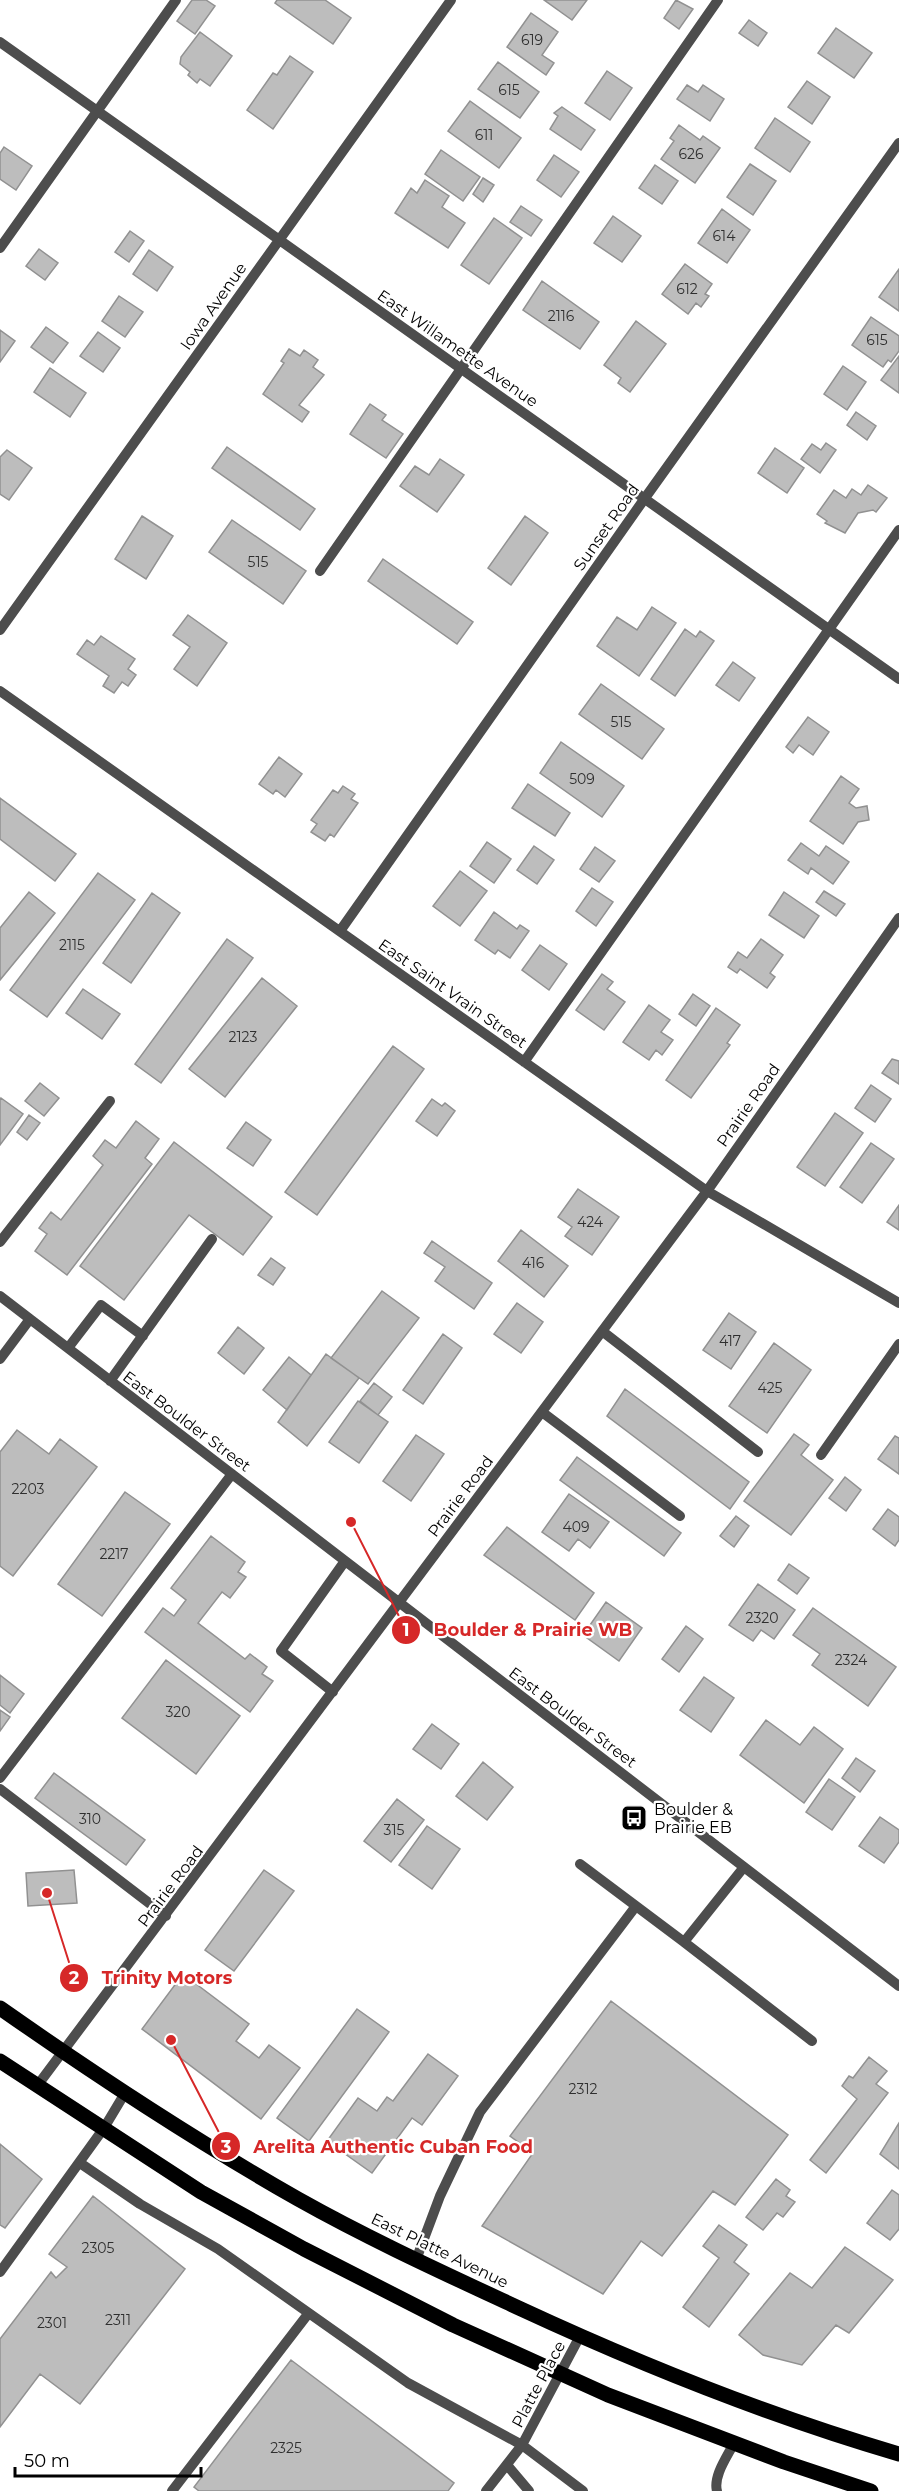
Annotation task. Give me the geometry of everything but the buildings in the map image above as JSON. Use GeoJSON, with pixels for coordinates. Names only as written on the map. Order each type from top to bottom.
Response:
{"type":"FeatureCollection","features":[{"type":"Feature","properties":{"kind":"main road","name":"East Platte Avenue"},"geometry":{"type":"LineString","coordinates":[[0,2008],[125,2093],[299,2199],[416,2260],[580,2336],[734,2400],[899,2454]]}},
{"type":"Feature","properties":{"kind":"main road"},"geometry":{"type":"LineString","coordinates":[[0,2061],[201,2192],[304,2249],[453,2325],[561,2374],[841,2487],[871,2491]]}},
{"type":"Feature","properties":{"kind":"street"},"geometry":{"type":"LineString","coordinates":[[0,248],[176,0]]}},
{"type":"Feature","properties":{"kind":"street","name":"Iowa Avenue"},"geometry":{"type":"LineString","coordinates":[[0,630],[451,0]]}},
{"type":"Feature","properties":{"kind":"street"},"geometry":{"type":"LineString","coordinates":[[320,571],[718,0]]}},
{"type":"Feature","properties":{"kind":"street","name":"East Willamette Avenue"},"geometry":{"type":"LineString","coordinates":[[0,42],[899,679]]}},
{"type":"Feature","properties":{"kind":"street","name":"Sunset Road"},"geometry":{"type":"LineString","coordinates":[[340,931],[899,143]]}},
{"type":"Feature","properties":{"kind":"street"},"geometry":{"type":"LineString","coordinates":[[524,1062],[899,530]]}},
{"type":"Feature","properties":{"kind":"street","name":"East Saint Vrain Street"},"geometry":{"type":"LineString","coordinates":[[0,691],[707,1191],[899,1302]]}},
{"type":"Feature","properties":{"kind":"street","name":"Prairie Road"},"geometry":{"type":"LineString","coordinates":[[37,2086],[707,1191],[899,918]]}},
{"type":"Feature","properties":{"kind":"street"},"geometry":{"type":"LineString","coordinates":[[0,1242],[111,1101]]}},
{"type":"Feature","properties":{"kind":"street"},"geometry":{"type":"LineString","coordinates":[[110,1381],[212,1239]]}},
{"type":"Feature","properties":{"kind":"street","name":"East Boulder Street"},"geometry":{"type":"LineString","coordinates":[[0,1296],[899,1986]]}},
{"type":"Feature","properties":{"kind":"street"},"geometry":{"type":"LineString","coordinates":[[68,1348],[101,1305],[143,1336]]}},
{"type":"Feature","properties":{"kind":"street"},"geometry":{"type":"LineString","coordinates":[[0,1359],[30,1319]]}},
{"type":"Feature","properties":{"kind":"street"},"geometry":{"type":"LineString","coordinates":[[602,1331],[758,1452]]}},
{"type":"Feature","properties":{"kind":"street"},"geometry":{"type":"LineString","coordinates":[[821,1455],[899,1344]]}},
{"type":"Feature","properties":{"kind":"street"},"geometry":{"type":"LineString","coordinates":[[542,1412],[680,1516]]}},
{"type":"Feature","properties":{"kind":"street"},"geometry":{"type":"LineString","coordinates":[[0,1778],[232,1474]]}},
{"type":"Feature","properties":{"kind":"street"},"geometry":{"type":"LineString","coordinates":[[333,1692],[281,1651],[345,1561]]}},
{"type":"Feature","properties":{"kind":"street"},"geometry":{"type":"LineString","coordinates":[[0,1789],[166,1916]]}},
{"type":"Feature","properties":{"kind":"street"},"geometry":{"type":"LineString","coordinates":[[580,1864],[812,2041]]}},
{"type":"Feature","properties":{"kind":"street"},"geometry":{"type":"LineString","coordinates":[[684,1942],[744,1867]]}},
{"type":"Feature","properties":{"kind":"street"},"geometry":{"type":"LineString","coordinates":[[416,2260],[440,2196],[480,2112],[636,1906]]}},
{"type":"Feature","properties":{"kind":"street"},"geometry":{"type":"LineString","coordinates":[[0,2272],[80,2163],[125,2093]]}},
{"type":"Feature","properties":{"kind":"street"},"geometry":{"type":"LineString","coordinates":[[80,2163],[140,2204],[218,2249],[408,2383],[522,2445]]}},
{"type":"Feature","properties":{"kind":"street"},"geometry":{"type":"LineString","coordinates":[[172,2491],[308,2314]]}},
{"type":"Feature","properties":{"kind":"street","name":"Platte Place"},"geometry":{"type":"LineString","coordinates":[[486,2491],[522,2445],[580,2336]]}},
{"type":"Feature","properties":{"kind":"street"},"geometry":{"type":"LineString","coordinates":[[717,2491],[721,2468],[734,2443]]}},
{"type":"Feature","properties":{"kind":"street","name":"Platte Place"},"geometry":{"type":"LineString","coordinates":[[522,2445],[583,2491]]}},
{"type":"Feature","properties":{"kind":"street"},"geometry":{"type":"LineString","coordinates":[[507,2465],[530,2491]]}},
{"type":"Feature","properties":{"kind":"place","name":"Boulder & Prairie WB"},"geometry":{"type":"Point","coordinates":[351,1522]}},
{"type":"Feature","properties":{"kind":"place","name":"Boulder & Prairie EB"},"geometry":{"type":"Point","coordinates":[634,1818]}},
{"type":"Feature","properties":{"kind":"place","name":"Trinity Motors"},"geometry":{"type":"Point","coordinates":[47,1893]}},
{"type":"Feature","properties":{"kind":"place","name":"Arelita Authentic Cuban Food"},"geometry":{"type":"Point","coordinates":[171,2040]}}]}
